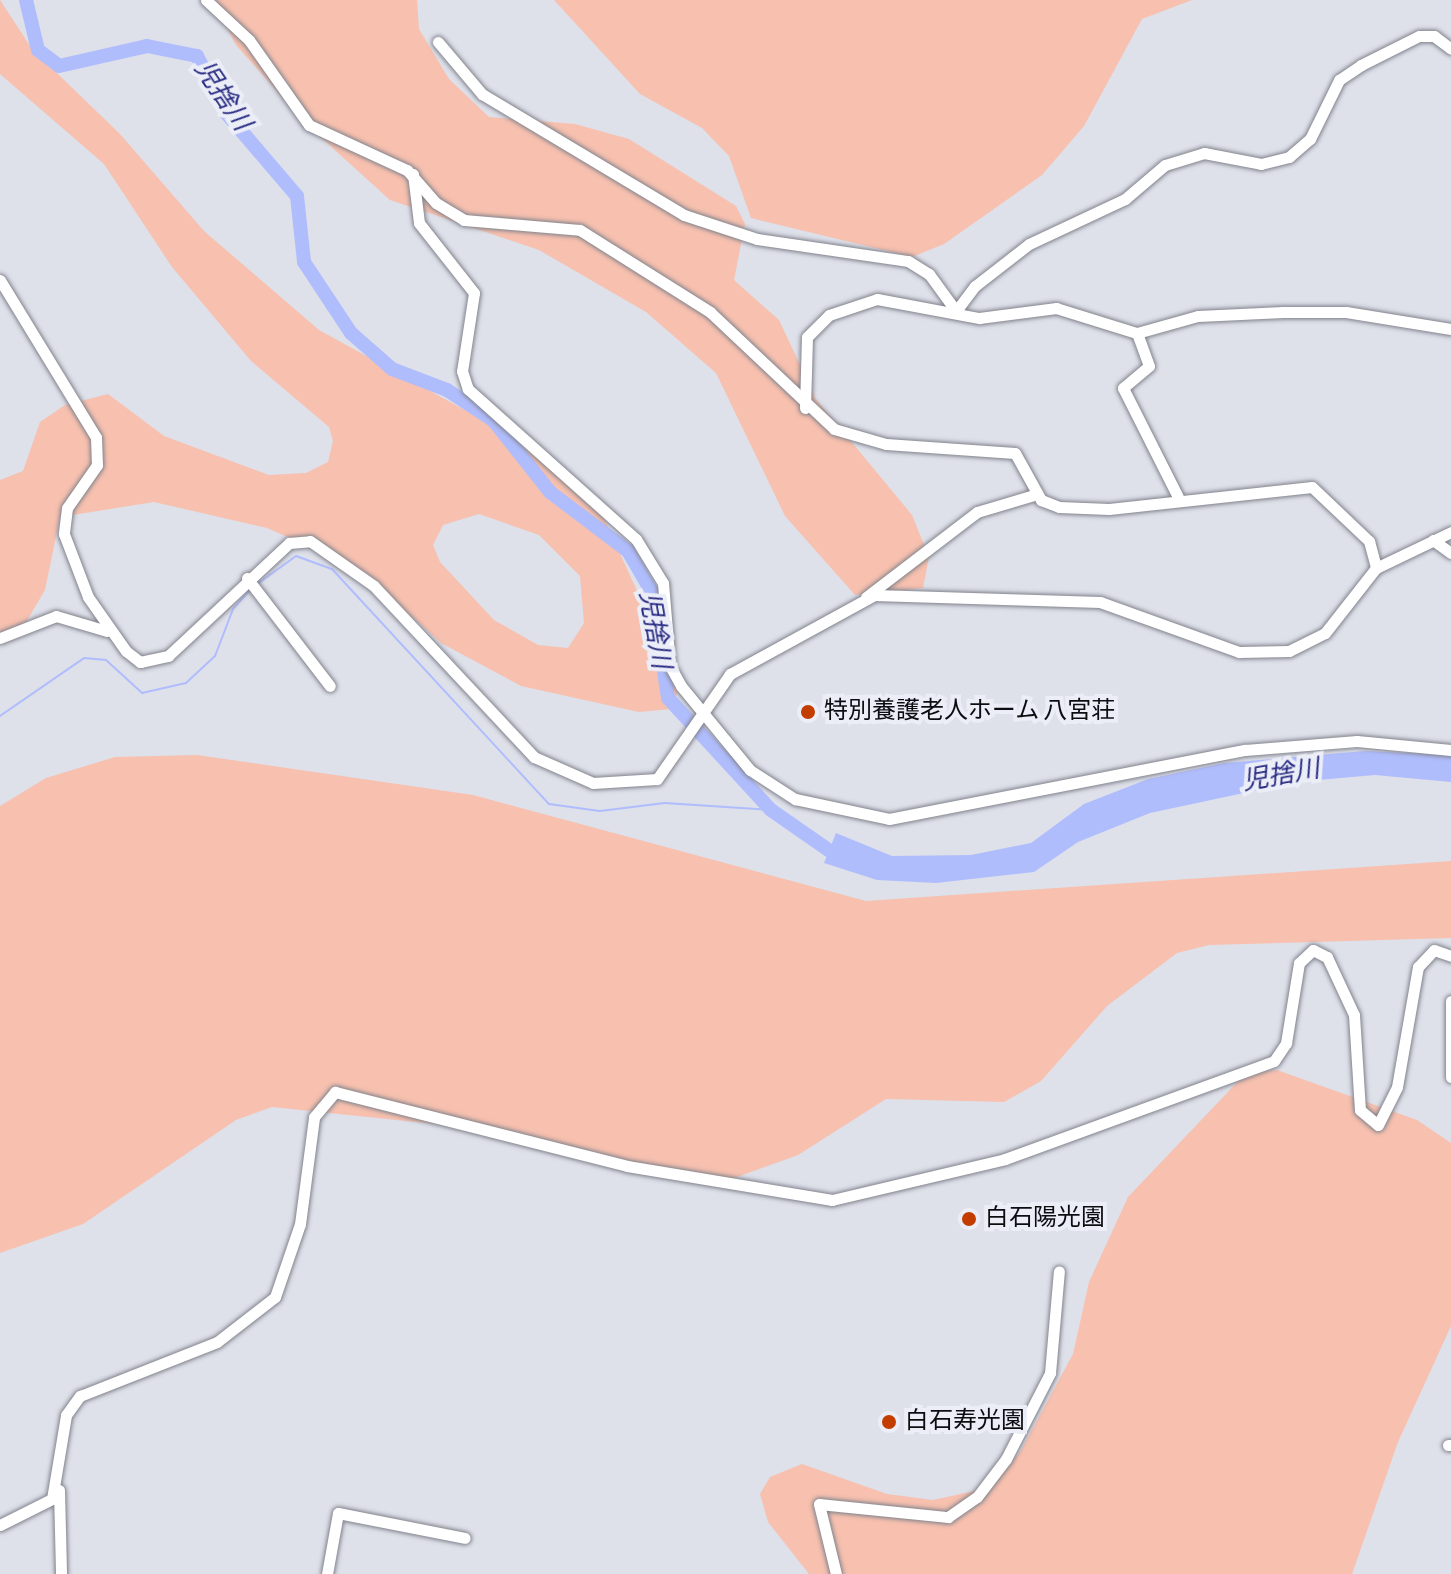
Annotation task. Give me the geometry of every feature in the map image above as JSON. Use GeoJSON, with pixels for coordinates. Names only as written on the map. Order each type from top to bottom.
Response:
{"type":"FeatureCollection","features":[{"type":"Feature","properties":{"kind":"street"},"geometry":{"type":"LineString","coordinates":[[206,0],[249,40],[301,120],[413,174],[436,203],[464,220],[580,230],[710,312],[774,369],[805,408],[834,429],[880,443],[1015,453],[1037,494],[1050,505],[1101,510],[1178,497],[1312,487],[1369,541],[1376,568]]}},
{"type":"Feature","properties":{"kind":"street"},"geometry":{"type":"LineString","coordinates":[[956,311],[975,286],[1029,244],[1125,199],[1165,165],[1204,153],[1261,164],[1289,157],[1310,139],[1339,80],[1361,65],[1419,36],[1434,36],[1451,49]]}},
{"type":"Feature","properties":{"kind":"street"},"geometry":{"type":"LineString","coordinates":[[438,42],[482,94],[684,215],[757,239],[908,261],[929,274],[956,311]]}},
{"type":"Feature","properties":{"kind":"street"},"geometry":{"type":"LineString","coordinates":[[413,174],[419,223],[473,287],[474,327],[462,371],[468,389],[636,539],[663,583],[670,666],[704,720],[750,770],[795,799],[875,819],[998,803],[1245,750],[1357,741],[1451,750]]}},
{"type":"Feature","properties":{"kind":"street"},"geometry":{"type":"LineString","coordinates":[[0,280],[98,443],[95,471],[67,508],[64,534],[108,631],[140,662],[155,663],[182,646],[247,578],[297,540],[342,557],[550,769],[593,783],[641,785],[679,754],[704,720],[730,674],[865,599],[977,512],[1037,494]]}},
{"type":"Feature","properties":{"kind":"street"},"geometry":{"type":"LineString","coordinates":[[805,408],[805,341],[829,315],[886,298],[979,318],[1056,308],[1137,333],[1198,316],[1283,312],[1346,312],[1451,329]]}},
{"type":"Feature","properties":{"kind":"street"},"geometry":{"type":"LineString","coordinates":[[1137,333],[1149,366],[1123,388],[1178,497]]}},
{"type":"Feature","properties":{"kind":"street"},"geometry":{"type":"LineString","coordinates":[[865,599],[937,593],[1009,603],[1100,602],[1231,650],[1270,653],[1319,639],[1376,568],[1451,532]]}},
{"type":"Feature","properties":{"kind":"street"},"geometry":{"type":"LineString","coordinates":[[1433,540],[1451,553]]}},
{"type":"Feature","properties":{"kind":"street"},"geometry":{"type":"LineString","coordinates":[[247,578],[330,686]]}},
{"type":"Feature","properties":{"kind":"street"},"geometry":{"type":"LineString","coordinates":[[0,638],[56,616],[108,631]]}},
{"type":"Feature","properties":{"kind":"street"},"geometry":{"type":"LineString","coordinates":[[61,1574],[59,1473],[66,1415],[80,1396],[217,1342],[275,1297],[300,1224],[314,1117],[335,1092],[654,1172],[832,1200],[1005,1159],[1274,1061],[1286,1043],[1299,963],[1313,950],[1327,957],[1354,1015],[1360,1110],[1378,1125],[1397,1087],[1418,967],[1434,950],[1451,956]]}},
{"type":"Feature","properties":{"kind":"street"},"geometry":{"type":"LineString","coordinates":[[1451,1001],[1451,1077]]}},
{"type":"Feature","properties":{"kind":"street"},"geometry":{"type":"LineString","coordinates":[[836,1574],[819,1504],[948,1517],[977,1497],[1006,1459],[1050,1373],[1059,1271]]}},
{"type":"Feature","properties":{"kind":"street"},"geometry":{"type":"LineString","coordinates":[[0,1525],[49,1502],[59,1473]]}},
{"type":"Feature","properties":{"kind":"street"},"geometry":{"type":"LineString","coordinates":[[327,1574],[338,1513],[465,1538]]}},
{"type":"Feature","properties":{"kind":"shaded area"},"geometry":{"type":"Polygon","coordinates":[[[0,0],[32,49],[120,134],[204,231],[319,330],[547,455],[595,498],[680,686],[671,709],[639,712],[521,686],[441,643],[357,567],[267,528],[154,502],[60,517],[45,590],[22,629],[0,639],[0,480],[23,471],[40,422],[65,405],[108,394],[164,436],[269,475],[306,473],[328,462],[333,441],[329,427],[251,361],[172,267],[104,164],[0,74],[0,0]],[[479,514],[443,525],[433,545],[440,562],[494,620],[538,645],[568,648],[584,623],[580,576],[539,535],[479,514]]]}},
{"type":"Feature","properties":{"kind":"shaded area"},"geometry":{"type":"Polygon","coordinates":[[[212,0],[417,0],[419,29],[449,79],[489,117],[575,124],[629,139],[736,206],[745,224],[734,280],[779,320],[816,399],[912,515],[929,557],[923,588],[855,595],[785,516],[716,373],[646,312],[539,250],[390,200],[306,124],[236,45],[212,0]]]}},
{"type":"Feature","properties":{"kind":"shaded area"},"geometry":{"type":"Polygon","coordinates":[[[554,0],[1192,0],[1142,19],[1084,126],[1042,175],[944,244],[912,257],[751,218],[729,156],[702,128],[640,94],[554,0]]]}},
{"type":"Feature","properties":{"kind":"shaded area"},"geometry":{"type":"Polygon","coordinates":[[[197,755],[473,795],[866,901],[1451,861],[1451,938],[1209,945],[1177,953],[1107,1006],[1041,1081],[1004,1102],[886,1099],[798,1155],[729,1180],[656,1173],[454,1126],[272,1107],[236,1120],[83,1224],[0,1253],[0,806],[46,778],[115,757],[197,755]]]}},
{"type":"Feature","properties":{"kind":"shaded area"},"geometry":{"type":"Polygon","coordinates":[[[1277,1070],[1417,1120],[1451,1143],[1451,1326],[1398,1442],[1352,1574],[809,1574],[768,1522],[760,1494],[770,1477],[802,1464],[887,1494],[933,1500],[988,1488],[1020,1452],[1073,1354],[1089,1282],[1128,1197],[1246,1073],[1277,1070]]]}},
{"type":"Feature","properties":{"kind":"water"},"geometry":{"type":"Polygon","coordinates":[[[1365,751],[1451,755],[1451,782],[1375,775],[1295,782],[1150,813],[1078,842],[1034,872],[936,883],[877,880],[824,863],[836,833],[892,856],[971,855],[1031,843],[1084,804],[1148,779],[1224,763],[1365,751]]]}},
{"type":"Feature","properties":{"kind":"waterway","name":"児捨川"},"geometry":{"type":"LineString","coordinates":[[26,0],[38,50],[59,66],[147,46],[197,56],[226,113],[297,196],[304,262],[351,333],[392,369],[447,390],[493,420],[550,492],[628,551],[652,592],[668,698],[771,810],[843,860]]}},
{"type":"Feature","properties":{"kind":"waterway"},"geometry":{"type":"LineString","coordinates":[[256,585],[296,556],[332,569],[549,804],[600,811],[665,803],[771,810]]}},
{"type":"Feature","properties":{"kind":"waterway"},"geometry":{"type":"LineString","coordinates":[[0,716],[84,658],[106,660],[142,693],[186,683],[215,656],[233,609],[251,589]]}},
{"type":"Feature","properties":{"kind":"place","name":"特別養護老人ホーム 八宮荘"},"geometry":{"type":"Point","coordinates":[808,712]}},
{"type":"Feature","properties":{"kind":"place","name":"白石陽光園"},"geometry":{"type":"Point","coordinates":[969,1219]}},
{"type":"Feature","properties":{"kind":"place","name":"白石寿光園"},"geometry":{"type":"Point","coordinates":[889,1422]}}]}
